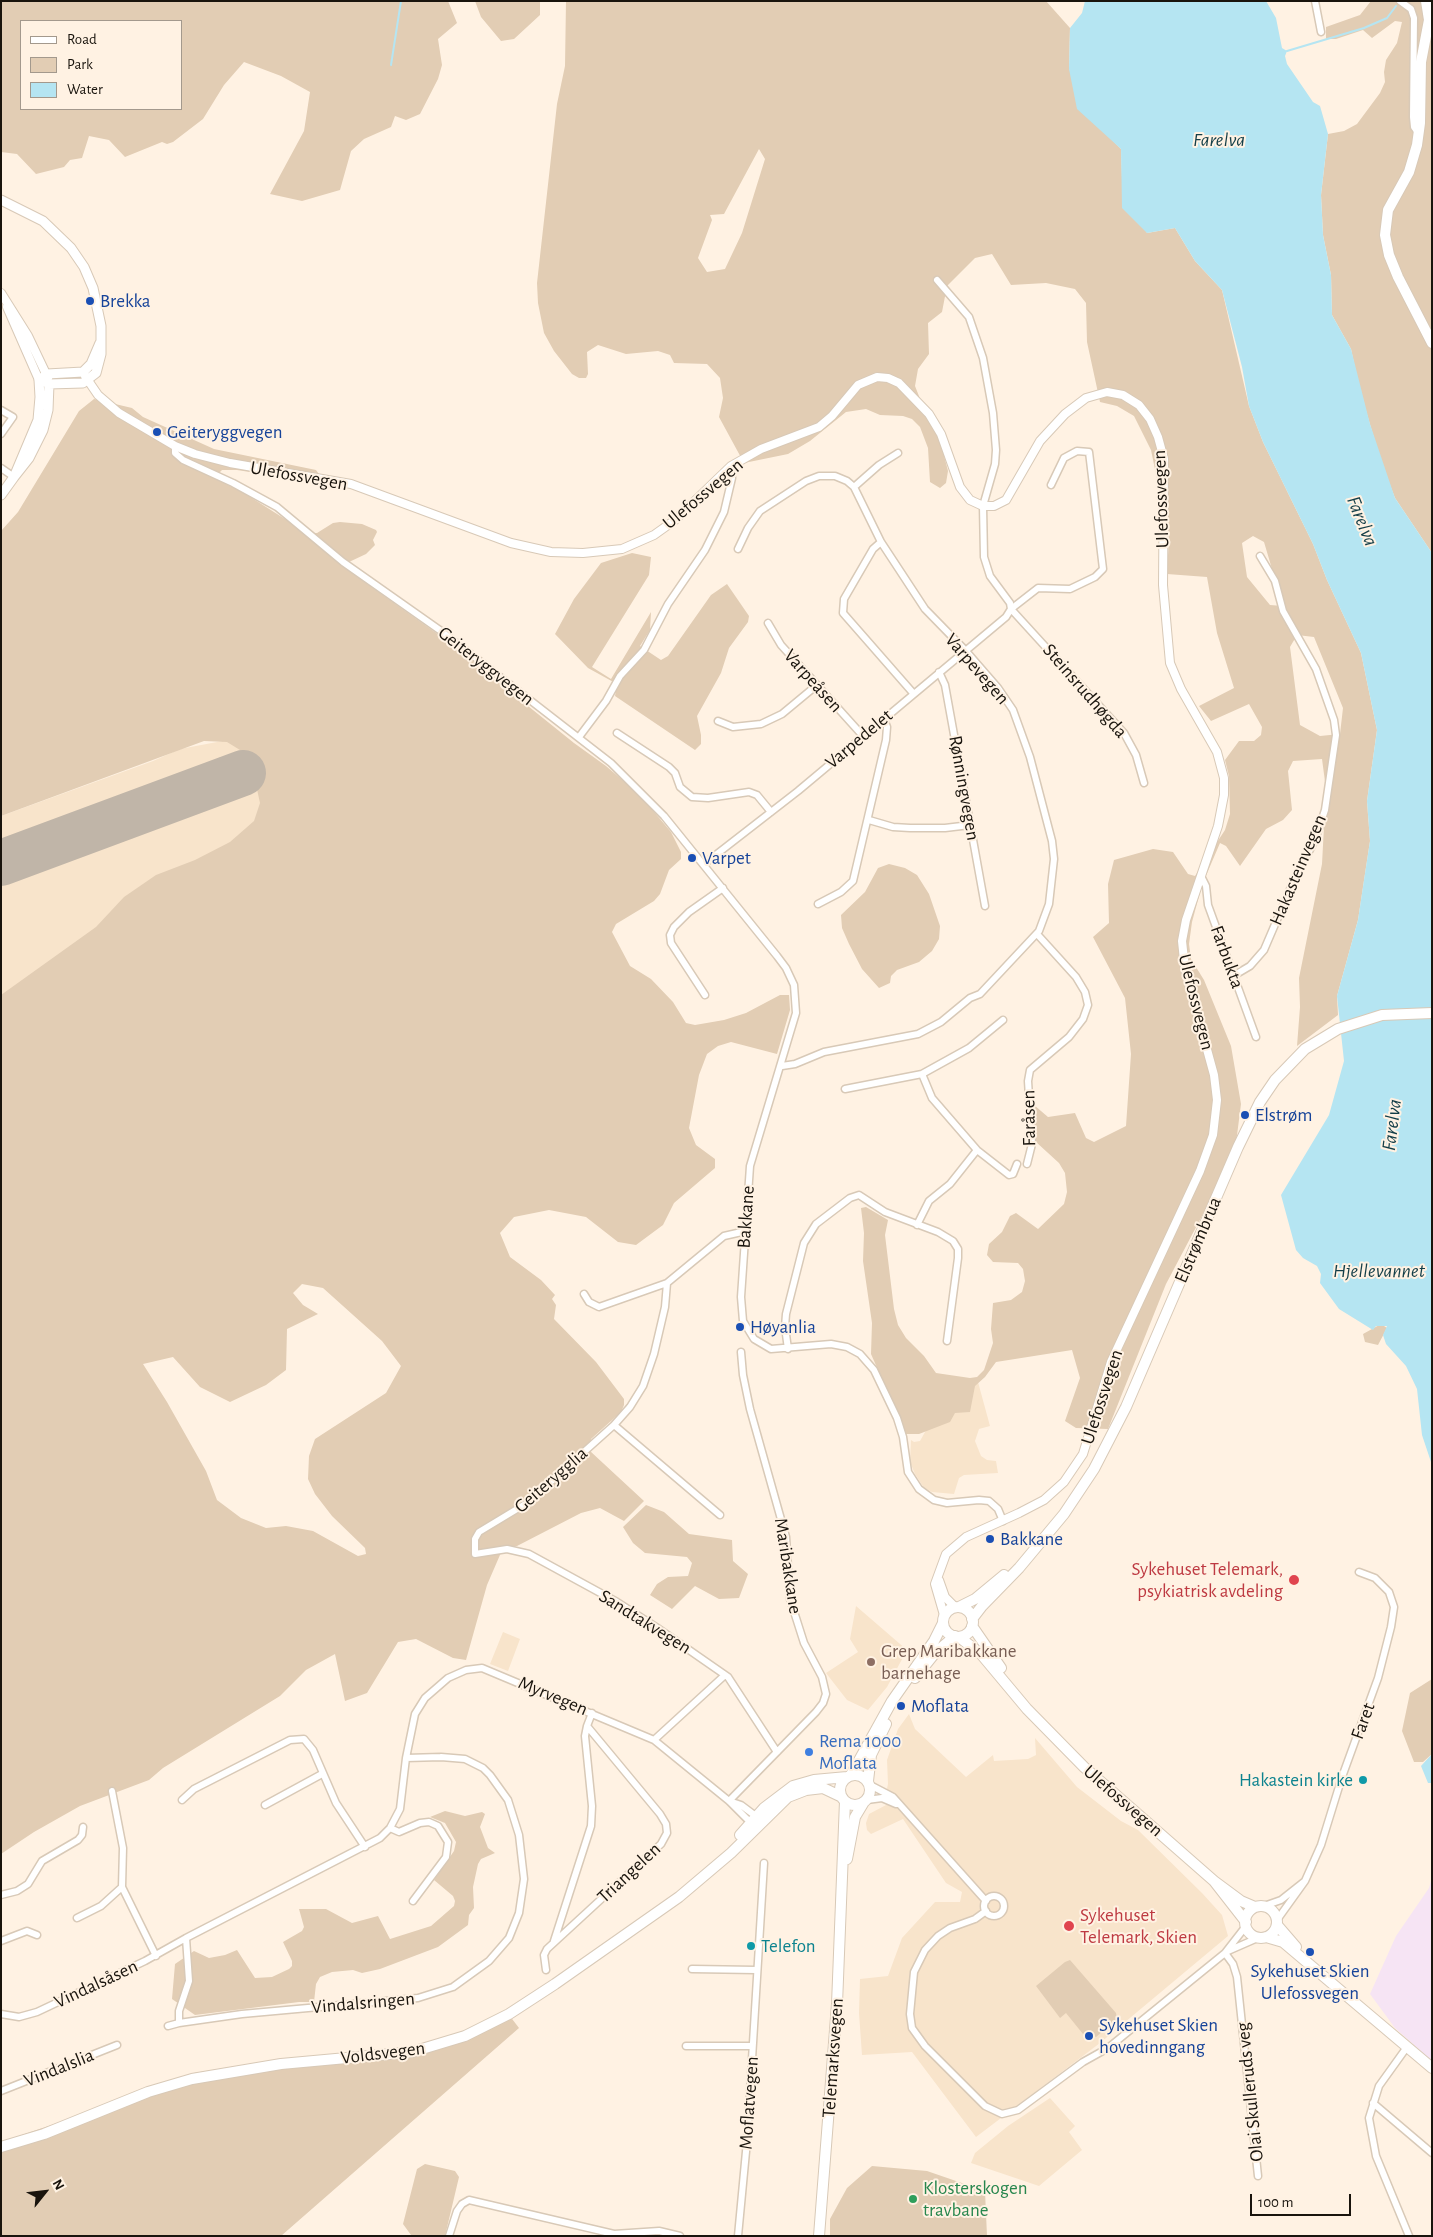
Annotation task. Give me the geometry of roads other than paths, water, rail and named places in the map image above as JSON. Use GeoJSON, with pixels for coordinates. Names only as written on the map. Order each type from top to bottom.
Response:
{"type":"FeatureCollection","features":[{"type":"Feature","properties":{"kind":"main road"},"geometry":{"type":"LineString","coordinates":[[1426,1],[1429,20],[1421,62],[1419,134],[1413,163],[1388,210],[1385,236],[1389,255],[1398,277],[1432,343]]}},
{"type":"Feature","properties":{"kind":"main road"},"geometry":{"type":"LineString","coordinates":[[1,200],[49,226],[66,241],[78,258],[97,298],[101,318],[98,368],[88,381],[49,384],[48,410],[43,430],[29,458],[1,495]]}},
{"type":"Feature","properties":{"kind":"main road"},"geometry":{"type":"LineString","coordinates":[[14,477],[38,420],[39,380],[47,374],[83,372],[91,364],[100,343]]}},
{"type":"Feature","properties":{"kind":"main road","name":"Elstrømbrua"},"geometry":{"type":"LineString","coordinates":[[972,1623],[1075,1499],[1094,1469],[1115,1430],[1249,1124],[1268,1090],[1283,1071],[1316,1042],[1348,1025],[1382,1015],[1432,1013]]}},
{"type":"Feature","properties":{"kind":"main road","name":"Elstrømbrua"},"geometry":{"type":"LineString","coordinates":[[957,1607],[975,1599],[1032,1552]]}},
{"type":"Feature","properties":{"kind":"main road"},"geometry":{"type":"LineString","coordinates":[[957,1607],[968,1611],[972,1623],[968,1632],[957,1636],[930,1658],[906,1689],[871,1755],[870,1793],[865,1801],[856,1805],[843,1799],[840,1786],[849,1776],[892,1701],[934,1641],[944,1619],[957,1607]]}},
{"type":"Feature","properties":{"kind":"main road"},"geometry":{"type":"LineString","coordinates":[[944,1619],[946,1631],[957,1636]]}},
{"type":"Feature","properties":{"kind":"main road","name":"Ulefossvegen"},"geometry":{"type":"LineString","coordinates":[[972,1623],[1037,1718]]}},
{"type":"Feature","properties":{"kind":"main road","name":"Ulefossvegen"},"geometry":{"type":"LineString","coordinates":[[957,1636],[981,1654],[1037,1718],[1084,1767],[1214,1881],[1245,1904],[1260,1907]]}},
{"type":"Feature","properties":{"kind":"main road"},"geometry":{"type":"LineString","coordinates":[[849,1776],[859,1775],[869,1783]]}},
{"type":"Feature","properties":{"kind":"main road","name":"Voldsvegen"},"geometry":{"type":"LineString","coordinates":[[1,2147],[44,2134],[148,2092],[192,2079],[281,2064],[412,2052],[466,2036],[509,2014],[555,1984],[679,1897],[722,1860],[779,1796],[800,1784],[814,1780],[849,1776]]}},
{"type":"Feature","properties":{"kind":"main road","name":"Voldsvegen"},"geometry":{"type":"LineString","coordinates":[[756,1820],[796,1793],[823,1788],[843,1799]]}},
{"type":"Feature","properties":{"kind":"main road","name":"Telemarksvegen"},"geometry":{"type":"LineString","coordinates":[[819,2236],[837,2004],[843,1880],[843,1799]]}},
{"type":"Feature","properties":{"kind":"main road","name":"Telemarksvegen"},"geometry":{"type":"LineString","coordinates":[[843,1880],[853,1824],[865,1801]]}},
{"type":"Feature","properties":{"kind":"main road","name":"Ulefossvegen"},"geometry":{"type":"LineString","coordinates":[[1214,1881],[1246,1924]]}},
{"type":"Feature","properties":{"kind":"main road"},"geometry":{"type":"LineString","coordinates":[[1315,1968],[1277,1923],[1273,1911],[1260,1907],[1248,1913],[1246,1924],[1250,1933],[1283,1942],[1432,2068]]}},
{"type":"Feature","properties":{"kind":"main road"},"geometry":{"type":"LineString","coordinates":[[1263,1937],[1271,1934],[1277,1923]]}},
{"type":"Feature","properties":{"kind":"street"},"geometry":{"type":"LineString","coordinates":[[1315,1],[1321,32]]}},
{"type":"Feature","properties":{"kind":"street"},"geometry":{"type":"LineString","coordinates":[[1400,1],[1411,9],[1414,18],[1412,117],[1413,124],[1419,134]]}},
{"type":"Feature","properties":{"kind":"street"},"geometry":{"type":"LineString","coordinates":[[938,280],[972,322],[986,373],[994,420],[996,458],[984,506],[986,565],[990,576],[1010,603],[1011,610]]}},
{"type":"Feature","properties":{"kind":"street"},"geometry":{"type":"LineString","coordinates":[[3,296],[24,328],[47,374],[49,384]]}},
{"type":"Feature","properties":{"kind":"street"},"geometry":{"type":"LineString","coordinates":[[3,296],[39,380],[49,384]]}},
{"type":"Feature","properties":{"kind":"street","name":"Ulefossvegen"},"geometry":{"type":"LineString","coordinates":[[83,372],[104,401],[175,446],[230,464],[351,484],[511,543],[552,552],[583,553],[622,549],[654,535],[675,520],[731,466],[761,449],[819,427],[832,416],[858,385],[877,377],[888,378],[906,389],[929,414],[942,434],[960,487],[970,500],[984,506],[994,506],[1006,500],[1040,441],[1065,414],[1086,398],[1107,392],[1123,395],[1139,405],[1150,419],[1162,446],[1164,459],[1163,585],[1168,654],[1181,689],[1217,752],[1224,778],[1224,796],[1218,826],[1183,931],[1182,950],[1214,1075],[1217,1100],[1213,1135],[1200,1171],[1108,1369],[1083,1454],[1071,1474],[1055,1491],[1033,1506],[959,1542],[946,1554],[938,1570]]}},
{"type":"Feature","properties":{"kind":"street"},"geometry":{"type":"LineString","coordinates":[[1,410],[13,417],[1,434]]}},
{"type":"Feature","properties":{"kind":"street","name":"Geiteryggvegen"},"geometry":{"type":"LineString","coordinates":[[175,446],[174,450],[178,456],[277,507],[344,562],[441,631],[579,737],[630,780],[704,864]]}},
{"type":"Feature","properties":{"kind":"street","name":"Varpedelet"},"geometry":{"type":"LineString","coordinates":[[704,864],[771,812],[884,719],[1038,588],[1070,588],[1095,577],[1103,569],[1089,452],[1077,451],[1064,458],[1050,485]]}},
{"type":"Feature","properties":{"kind":"street"},"geometry":{"type":"LineString","coordinates":[[738,548],[748,528],[760,511],[806,481],[819,476],[836,476],[854,487],[879,465],[898,453]]}},
{"type":"Feature","properties":{"kind":"street"},"geometry":{"type":"LineString","coordinates":[[579,737],[606,701],[620,676],[644,650],[668,604],[713,535],[726,503],[732,473],[731,466]]}},
{"type":"Feature","properties":{"kind":"street"},"geometry":{"type":"LineString","coordinates":[[1,468],[14,477]]}},
{"type":"Feature","properties":{"kind":"street","name":"Varpevegen"},"geometry":{"type":"LineString","coordinates":[[782,1066],[795,1064],[824,1052],[918,1034],[941,1022],[970,998],[980,994],[1037,934],[1047,911],[1054,877],[1052,841],[1016,716],[1001,692],[965,650],[927,611],[881,542],[854,487]]}},
{"type":"Feature","properties":{"kind":"street"},"geometry":{"type":"LineString","coordinates":[[881,542],[873,549],[844,599],[843,613],[914,693]]}},
{"type":"Feature","properties":{"kind":"street","name":"Hakasteinvegen"},"geometry":{"type":"LineString","coordinates":[[1232,976],[1250,966],[1264,950],[1294,880],[1315,840],[1324,810],[1336,735],[1334,720],[1316,669],[1283,611],[1275,580],[1260,556]]}},
{"type":"Feature","properties":{"kind":"street","name":"Steinsrudhøgda"},"geometry":{"type":"LineString","coordinates":[[1011,610],[1124,733],[1136,755],[1144,783]]}},
{"type":"Feature","properties":{"kind":"street","name":"Varpeåsen"},"geometry":{"type":"LineString","coordinates":[[768,623],[775,638],[862,736]]}},
{"type":"Feature","properties":{"kind":"street","name":"Rønningvegen"},"geometry":{"type":"LineString","coordinates":[[939,672],[945,685],[985,906]]}},
{"type":"Feature","properties":{"kind":"street"},"geometry":{"type":"LineString","coordinates":[[718,721],[733,727],[761,724],[782,714],[817,685]]}},
{"type":"Feature","properties":{"kind":"street"},"geometry":{"type":"LineString","coordinates":[[818,904],[841,892],[853,881],[869,820],[886,740],[887,727],[884,719]]}},
{"type":"Feature","properties":{"kind":"street"},"geometry":{"type":"LineString","coordinates":[[617,733],[675,773],[680,787],[692,797],[701,799],[750,792],[757,795],[771,812]]}},
{"type":"Feature","properties":{"kind":"street"},"geometry":{"type":"LineString","coordinates":[[869,820],[901,828],[945,828],[970,825]]}},
{"type":"Feature","properties":{"kind":"street","name":"Bakkane"},"geometry":{"type":"LineString","coordinates":[[704,864],[782,963],[794,985],[796,1013],[782,1066],[750,1166],[741,1297],[743,1321],[750,1334],[760,1344],[771,1349],[831,1344],[847,1347],[860,1354],[874,1370],[896,1418],[903,1437],[908,1472],[918,1489],[934,1500],[947,1503],[989,1501],[995,1505],[1002,1521]]}},
{"type":"Feature","properties":{"kind":"street","name":"Farbukta"},"geometry":{"type":"LineString","coordinates":[[1201,876],[1205,882],[1208,905],[1232,976],[1256,1037]]}},
{"type":"Feature","properties":{"kind":"street"},"geometry":{"type":"LineString","coordinates":[[705,995],[671,943],[670,935],[674,927],[689,912],[722,888]]}},
{"type":"Feature","properties":{"kind":"street","name":"Faråsen"},"geometry":{"type":"LineString","coordinates":[[1027,1164],[1032,1144],[1028,1082],[1030,1070],[1069,1037],[1083,1019],[1088,1005],[1085,992],[1076,977],[1037,934]]}},
{"type":"Feature","properties":{"kind":"street"},"geometry":{"type":"LineString","coordinates":[[844,1089],[922,1074],[969,1048],[1003,1020]]}},
{"type":"Feature","properties":{"kind":"street"},"geometry":{"type":"LineString","coordinates":[[922,1074],[932,1098],[978,1150],[1009,1175],[1013,1174],[1017,1164]]}},
{"type":"Feature","properties":{"kind":"street"},"geometry":{"type":"LineString","coordinates":[[917,1224],[929,1201],[950,1184],[978,1150]]}},
{"type":"Feature","properties":{"kind":"street"},"geometry":{"type":"LineString","coordinates":[[788,1349],[785,1327],[786,1314],[804,1243],[816,1224],[850,1198],[859,1195],[885,1212],[946,1235],[954,1241],[958,1249],[947,1341]]}},
{"type":"Feature","properties":{"kind":"street"},"geometry":{"type":"LineString","coordinates":[[584,1294],[589,1302],[599,1307],[667,1284],[724,1236],[738,1231],[746,1231]]}},
{"type":"Feature","properties":{"kind":"street","name":"Geiterygglia"},"geometry":{"type":"LineString","coordinates":[[475,1554],[475,1539],[479,1532],[522,1508],[614,1426],[630,1407],[643,1386],[664,1315],[667,1284]]}},
{"type":"Feature","properties":{"kind":"street","name":"Maribakkane"},"geometry":{"type":"LineString","coordinates":[[729,1800],[820,1707],[825,1698],[826,1688],[804,1643],[790,1599],[786,1537],[750,1409],[743,1375],[741,1352]]}},
{"type":"Feature","properties":{"kind":"street"},"geometry":{"type":"LineString","coordinates":[[614,1426],[720,1515]]}},
{"type":"Feature","properties":{"kind":"street","name":"Sandtakvegen"},"geometry":{"type":"LineString","coordinates":[[475,1554],[507,1549],[537,1558],[617,1602],[725,1675],[777,1752]]}},
{"type":"Feature","properties":{"kind":"street"},"geometry":{"type":"LineString","coordinates":[[938,1570],[941,1589],[945,1597],[957,1607]]}},
{"type":"Feature","properties":{"kind":"street"},"geometry":{"type":"LineString","coordinates":[[938,1570],[935,1584],[944,1619]]}},
{"type":"Feature","properties":{"kind":"street","name":"Faret"},"geometry":{"type":"LineString","coordinates":[[1277,1923],[1305,1881],[1321,1845],[1342,1777],[1378,1678],[1391,1627],[1394,1607],[1389,1592],[1375,1578],[1359,1572]]}},
{"type":"Feature","properties":{"kind":"street","name":"Myrvegen"},"geometry":{"type":"LineString","coordinates":[[406,1758],[412,1725],[419,1706],[440,1683],[466,1670],[488,1669],[654,1740],[729,1800],[742,1805],[756,1820]]}},
{"type":"Feature","properties":{"kind":"street"},"geometry":{"type":"LineString","coordinates":[[654,1740],[725,1675]]}},
{"type":"Feature","properties":{"kind":"street","name":"Triangelen"},"geometry":{"type":"LineString","coordinates":[[554,1942],[591,1826],[592,1806],[585,1736],[592,1713]]}},
{"type":"Feature","properties":{"kind":"street","name":"Triangelen"},"geometry":{"type":"LineString","coordinates":[[546,1970],[544,1955],[554,1942],[661,1844],[667,1833],[666,1824],[660,1814],[587,1726]]}},
{"type":"Feature","properties":{"kind":"street"},"geometry":{"type":"LineString","coordinates":[[182,1800],[204,1784],[294,1739],[304,1739],[310,1743],[336,1803],[365,1846]]}},
{"type":"Feature","properties":{"kind":"street"},"geometry":{"type":"LineString","coordinates":[[179,2023],[179,2011],[189,1981],[186,1938],[380,1838],[390,1828],[400,1809],[406,1758]]}},
{"type":"Feature","properties":{"kind":"street","name":"Vindalsringen"},"geometry":{"type":"LineString","coordinates":[[168,2026],[242,2014],[398,2001],[432,1995],[469,1978],[498,1953],[509,1938],[516,1922],[524,1878],[519,1835],[508,1800],[490,1775],[466,1759],[406,1758]]}},
{"type":"Feature","properties":{"kind":"street"},"geometry":{"type":"LineString","coordinates":[[265,1805],[322,1774]]}},
{"type":"Feature","properties":{"kind":"street"},"geometry":{"type":"LineString","coordinates":[[869,1783],[893,1797],[986,1901],[986,1911]]}},
{"type":"Feature","properties":{"kind":"street"},"geometry":{"type":"LineString","coordinates":[[112,1791],[123,1848],[122,1887],[156,1956]]}},
{"type":"Feature","properties":{"kind":"street"},"geometry":{"type":"LineString","coordinates":[[865,1801],[882,1798],[902,1807]]}},
{"type":"Feature","properties":{"kind":"street"},"geometry":{"type":"LineString","coordinates":[[390,1828],[399,1832],[420,1823],[429,1822],[438,1826],[448,1842],[446,1857],[413,1901]]}},
{"type":"Feature","properties":{"kind":"street"},"geometry":{"type":"LineString","coordinates":[[1,1895],[17,1891],[28,1884],[42,1861],[78,1840],[82,1835],[83,1827]]}},
{"type":"Feature","properties":{"kind":"street","name":"Moflatvegen"},"geometry":{"type":"LineString","coordinates":[[738,2236],[764,1864]]}},
{"type":"Feature","properties":{"kind":"street","name":"Faret"},"geometry":{"type":"LineString","coordinates":[[1260,1907],[1281,1900],[1305,1881]]}},
{"type":"Feature","properties":{"kind":"street"},"geometry":{"type":"LineString","coordinates":[[77,1918],[101,1906],[122,1887]]}},
{"type":"Feature","properties":{"kind":"street"},"geometry":{"type":"LineString","coordinates":[[986,1901],[989,1898],[997,1897],[1004,1907],[997,1916],[986,1911]]}},
{"type":"Feature","properties":{"kind":"street"},"geometry":{"type":"LineString","coordinates":[[986,1911],[975,1919],[950,1928],[938,1936],[925,1950],[914,1972],[910,2014],[912,2028],[925,2046],[985,2106],[1002,2114],[1018,2110],[1082,2062],[1108,2048],[1225,1953],[1246,1924]]}},
{"type":"Feature","properties":{"kind":"street"},"geometry":{"type":"LineString","coordinates":[[1,1940],[27,1931],[36,1935]]}},
{"type":"Feature","properties":{"kind":"street"},"geometry":{"type":"LineString","coordinates":[[1225,1953],[1263,1937]]}},
{"type":"Feature","properties":{"kind":"street","name":"Vindalsåsen"},"geometry":{"type":"LineString","coordinates":[[1,2014],[19,2016],[33,2013],[156,1956],[186,1938]]}},
{"type":"Feature","properties":{"kind":"street","name":"Olai Skulleruds veg"},"geometry":{"type":"LineString","coordinates":[[1225,1953],[1233,1964],[1237,1977],[1258,2176]]}},
{"type":"Feature","properties":{"kind":"street"},"geometry":{"type":"LineString","coordinates":[[692,1969],[756,1970]]}},
{"type":"Feature","properties":{"kind":"street","name":"Vindalslia"},"geometry":{"type":"LineString","coordinates":[[1,2091],[117,2044]]}},
{"type":"Feature","properties":{"kind":"street"},"geometry":{"type":"LineString","coordinates":[[686,2046],[752,2046]]}},
{"type":"Feature","properties":{"kind":"street"},"geometry":{"type":"LineString","coordinates":[[1407,2047],[1379,2086],[1369,2118],[1373,2144],[1409,2236]]}},
{"type":"Feature","properties":{"kind":"street"},"geometry":{"type":"LineString","coordinates":[[1373,2103],[1432,2153]]}},
{"type":"Feature","properties":{"kind":"street"},"geometry":{"type":"LineString","coordinates":[[449,2236],[457,2211],[462,2204],[469,2200],[614,2234],[659,2231],[680,2236]]}},
{"type":"Feature","properties":{"kind":"water","name":"Farelva"},"geometry":{"type":"Polygon","coordinates":[[[1085,1],[1266,1],[1276,18],[1282,48],[1287,51],[1285,56],[1287,64],[1313,102],[1320,106],[1328,134],[1321,195],[1323,235],[1331,275],[1332,315],[1351,349],[1370,424],[1395,498],[1432,553],[1432,1465],[1422,1435],[1417,1389],[1406,1366],[1386,1344],[1383,1335],[1387,1326],[1376,1326],[1373,1330],[1339,1309],[1320,1283],[1321,1274],[1317,1266],[1303,1258],[1296,1250],[1281,1195],[1329,1115],[1344,1061],[1337,996],[1358,920],[1370,841],[1367,801],[1377,730],[1361,653],[1327,580],[1313,544],[1263,442],[1249,406],[1242,367],[1222,290],[1195,261],[1175,228],[1147,233],[1122,208],[1121,149],[1077,109],[1069,69],[1070,28],[1082,13],[1085,1]]]}},
{"type":"Feature","properties":{"kind":"water"},"geometry":{"type":"Polygon","coordinates":[[[1432,1754],[1432,1783],[1428,1783],[1421,1766],[1432,1754]]]}},
{"type":"Feature","properties":{"kind":"waterway"},"geometry":{"type":"LineString","coordinates":[[391,65],[401,1]]}},
{"type":"Feature","properties":{"kind":"waterway"},"geometry":{"type":"LineString","coordinates":[[1287,51],[1364,28],[1387,18],[1396,6]]}},
{"type":"Feature","properties":{"kind":"place","name":"Brekka"},"geometry":{"type":"Point","coordinates":[90,301]}},
{"type":"Feature","properties":{"kind":"place","name":"Geiteryggvegen"},"geometry":{"type":"Point","coordinates":[157,432]}},
{"type":"Feature","properties":{"kind":"place","name":"Varpet"},"geometry":{"type":"Point","coordinates":[692,858]}},
{"type":"Feature","properties":{"kind":"place","name":"Elstrøm"},"geometry":{"type":"Point","coordinates":[1245,1115]}},
{"type":"Feature","properties":{"kind":"place","name":"Høyanlia"},"geometry":{"type":"Point","coordinates":[740,1327]}},
{"type":"Feature","properties":{"kind":"place","name":"Bakkane"},"geometry":{"type":"Point","coordinates":[990,1539]}},
{"type":"Feature","properties":{"kind":"place","name":"Sykehuset Telemark, psykiatrisk avdeling"},"geometry":{"type":"Point","coordinates":[1294,1580]}},
{"type":"Feature","properties":{"kind":"place","name":"Grep Maribakkane barnehage"},"geometry":{"type":"Point","coordinates":[871,1662]}},
{"type":"Feature","properties":{"kind":"place","name":"Moflata"},"geometry":{"type":"Point","coordinates":[901,1706]}},
{"type":"Feature","properties":{"kind":"place","name":"Rema 1000 Moflata"},"geometry":{"type":"Point","coordinates":[809,1752]}},
{"type":"Feature","properties":{"kind":"place","name":"Hakastein kirke"},"geometry":{"type":"Point","coordinates":[1363,1780]}},
{"type":"Feature","properties":{"kind":"place","name":"Sykehuset Telemark, Skien"},"geometry":{"type":"Point","coordinates":[1069,1926]}},
{"type":"Feature","properties":{"kind":"place","name":"Telefon"},"geometry":{"type":"Point","coordinates":[751,1946]}},
{"type":"Feature","properties":{"kind":"place","name":"Sykehuset Skien Ulefossvegen"},"geometry":{"type":"Point","coordinates":[1310,1952]}},
{"type":"Feature","properties":{"kind":"place","name":"Sykehuset Skien hovedinngang"},"geometry":{"type":"Point","coordinates":[1089,2036]}},
{"type":"Feature","properties":{"kind":"place","name":"Klosterskogen travbane"},"geometry":{"type":"Point","coordinates":[913,2199]}},
{"type":"Feature","properties":{"kind":"water label","name":"Hjellevannet"},"geometry":{"type":"Point","coordinates":[1379,1271]}}]}
